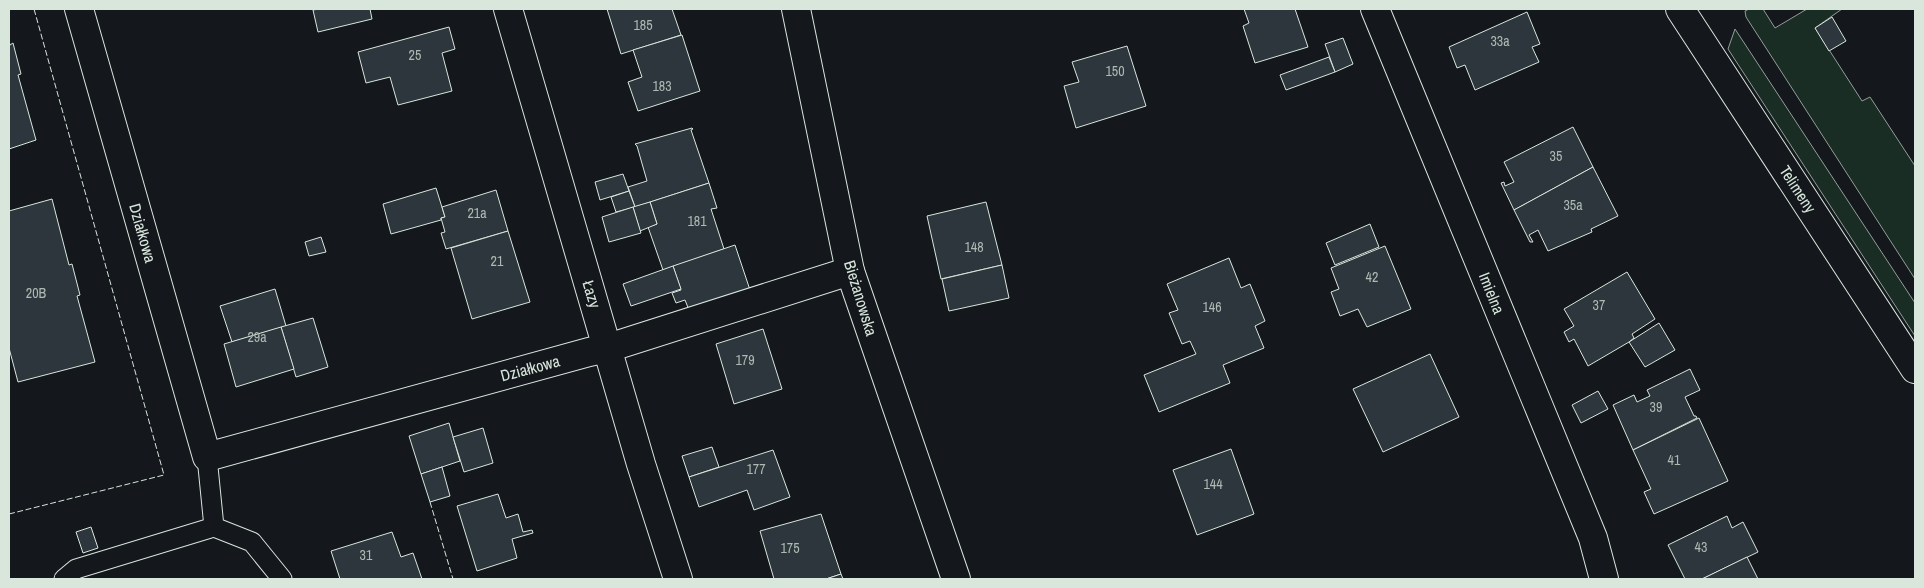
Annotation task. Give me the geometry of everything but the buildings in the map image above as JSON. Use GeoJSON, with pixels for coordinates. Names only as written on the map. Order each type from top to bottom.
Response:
{"type":"FeatureCollection","features":[{"type":"Feature","properties":{"kind":"street","name":"Działkowa"},"geometry":{"type":"LineString","coordinates":[[80,9],[207,457],[608,348],[850,271]]}},
{"type":"Feature","properties":{"kind":"street","name":"Łazy"},"geometry":{"type":"LineString","coordinates":[[508,9],[641,464],[678,579]]}},
{"type":"Feature","properties":{"kind":"street","name":"Bieżanowska"},"geometry":{"type":"LineString","coordinates":[[796,9],[850,271],[956,579]]}},
{"type":"Feature","properties":{"kind":"street","name":"Imielna"},"geometry":{"type":"LineString","coordinates":[[1374,9],[1593,538],[1604,579]]}},
{"type":"Feature","properties":{"kind":"street","name":"Telimeny"},"geometry":{"type":"LineString","coordinates":[[1680,9],[1915,368]]}},
{"type":"Feature","properties":{"kind":"lane","name":"Działkowa"},"geometry":{"type":"LineString","coordinates":[[207,457],[214,527]]}},
{"type":"Feature","properties":{"kind":"lane"},"geometry":{"type":"LineString","coordinates":[[64,579],[76,569],[214,527],[252,542],[282,579]]}},
{"type":"Feature","properties":{"kind":"green space"},"geometry":{"type":"Polygon","coordinates":[[[1749,9],[1763,9],[1775,28],[1807,9],[1842,9],[1815,28],[1862,101],[1870,97],[1915,166],[1915,279],[1746,17],[1745,11],[1749,9]]]}},
{"type":"Feature","properties":{"kind":"green space"},"geometry":{"type":"Polygon","coordinates":[[[1735,29],[1915,303],[1915,336],[1728,49],[1735,29]]]}},
{"type":"Feature","properties":{"kind":"fence"},"geometry":{"type":"LineString","coordinates":[[9,514],[164,475],[34,9]]}},
{"type":"Feature","properties":{"kind":"fence"},"geometry":{"type":"LineString","coordinates":[[430,502],[453,579]]}}]}
